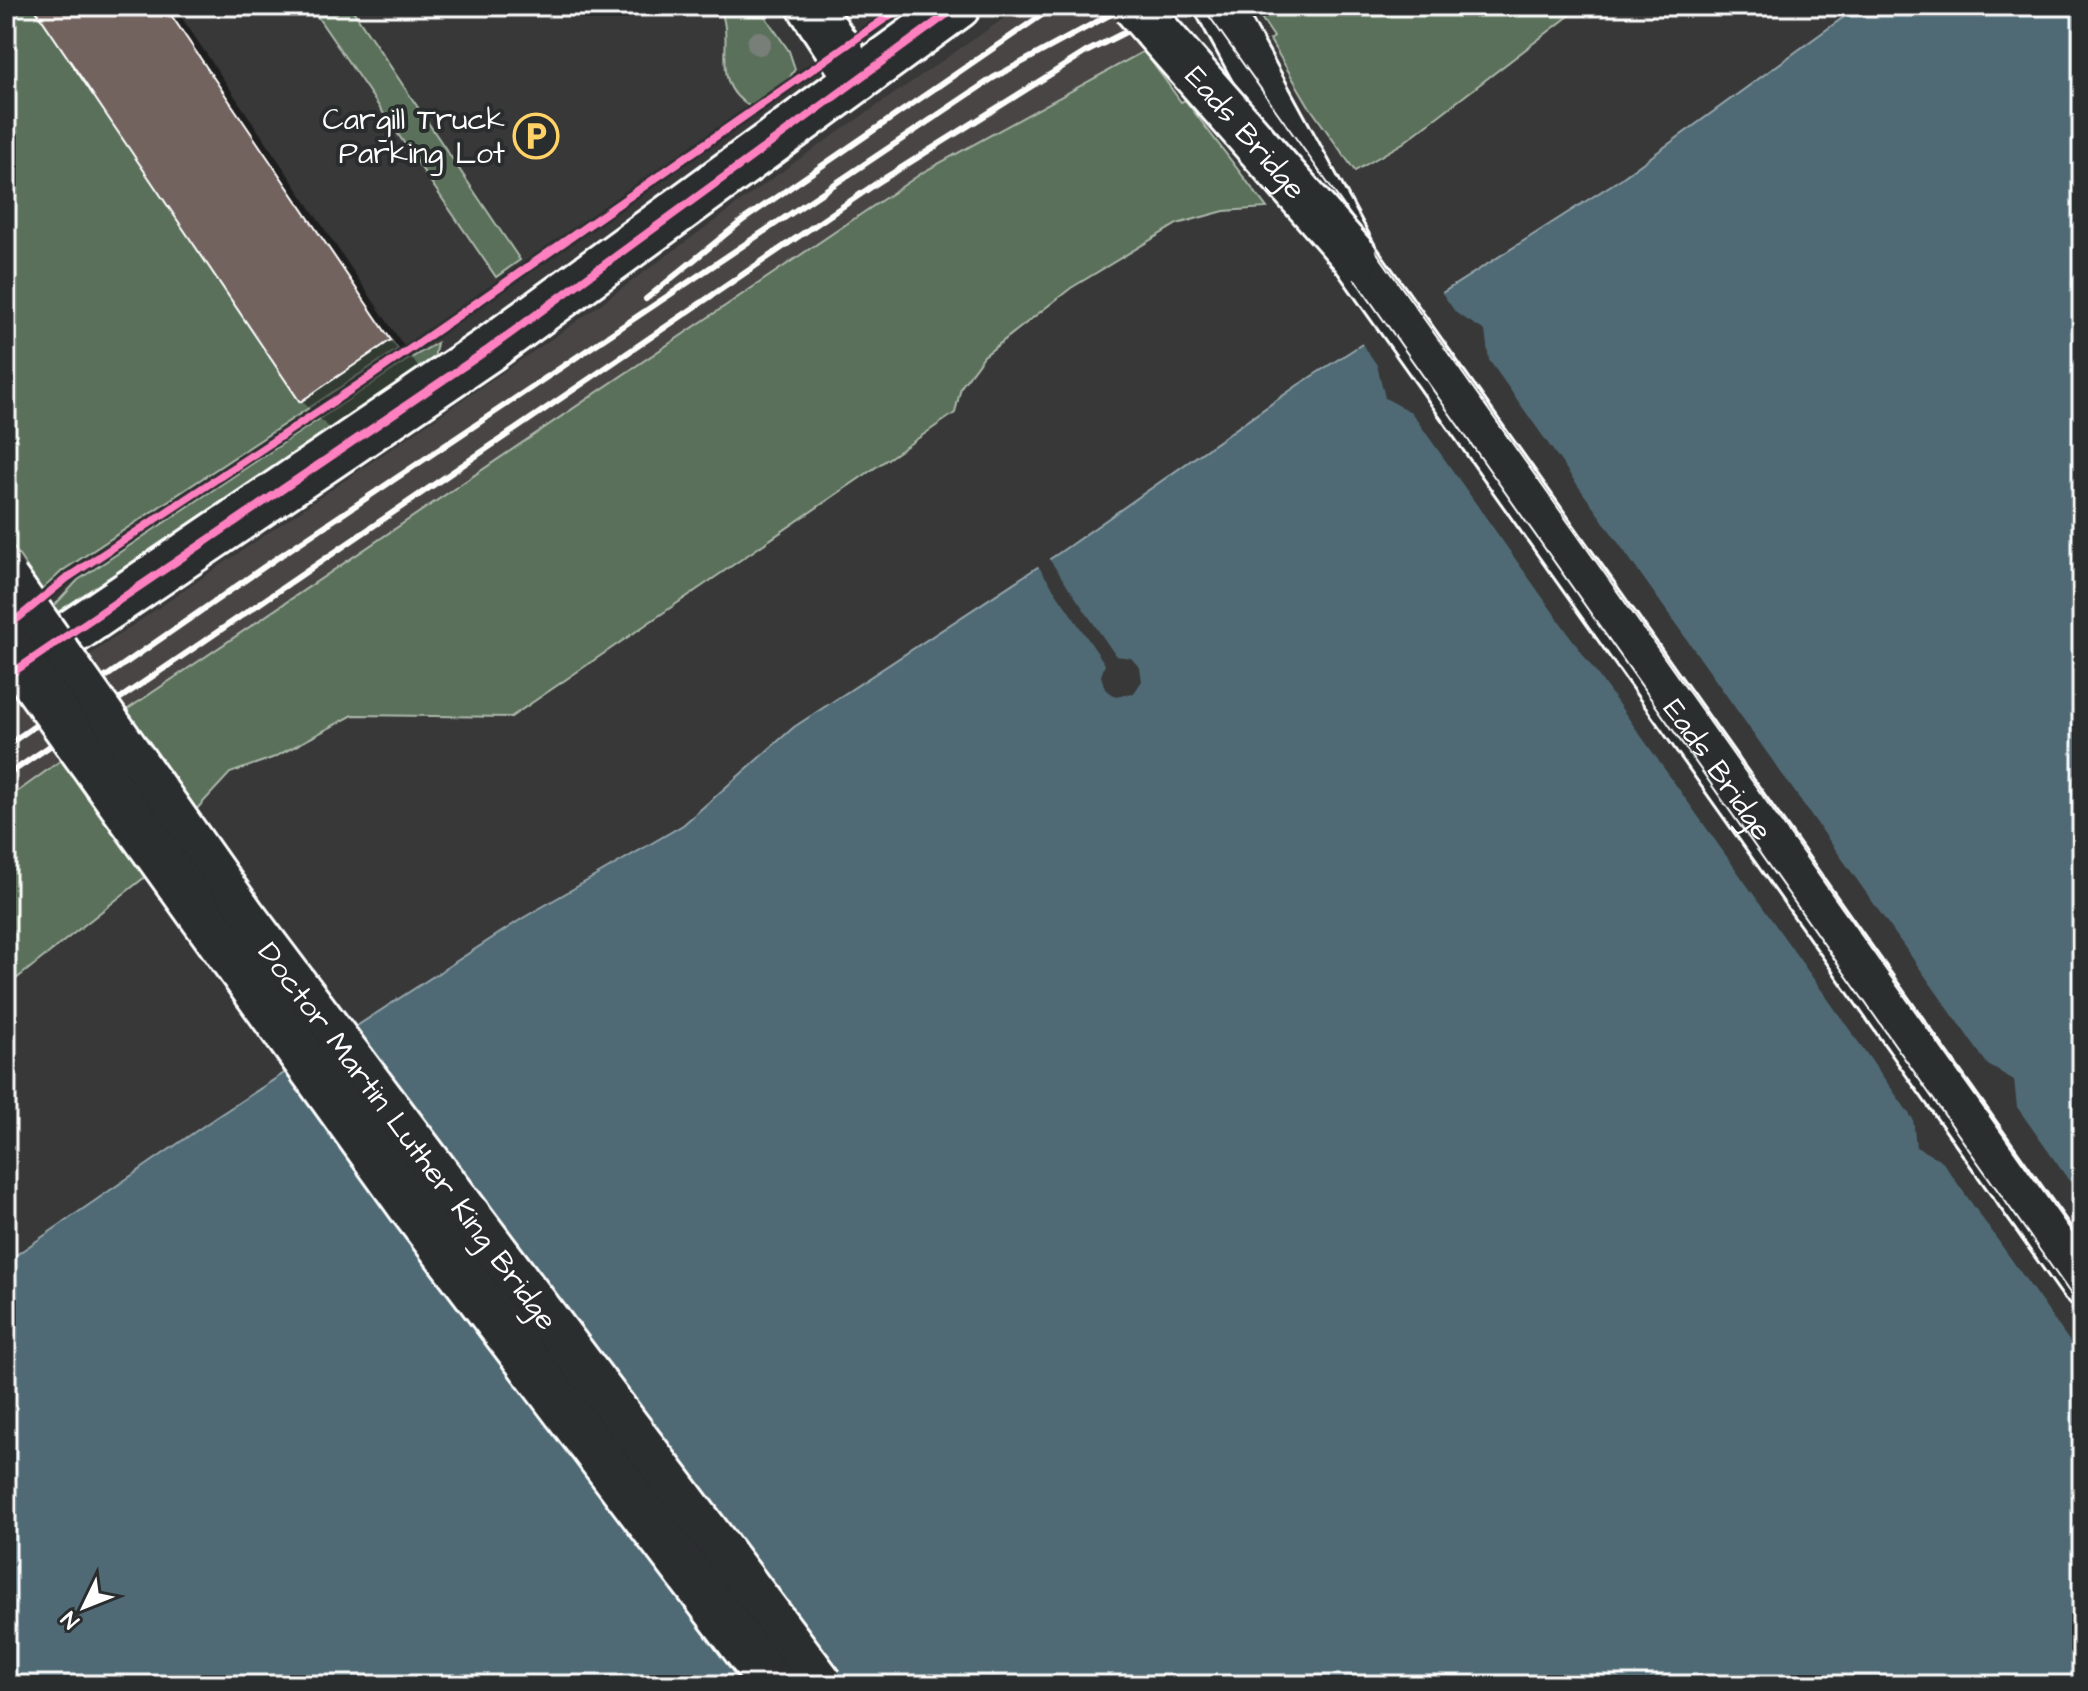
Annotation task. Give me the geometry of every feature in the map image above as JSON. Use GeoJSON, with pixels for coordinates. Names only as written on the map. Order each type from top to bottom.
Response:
{"type":"FeatureCollection","features":[{"type":"Feature","properties":{"kind":"main road"},"geometry":{"type":"LineString","coordinates":[[810,6],[858,79]]}},
{"type":"Feature","properties":{"kind":"main road"},"geometry":{"type":"LineString","coordinates":[[6,677],[489,349],[958,6]]}},
{"type":"Feature","properties":{"kind":"main road","name":"Eads Bridge"},"geometry":{"type":"LineString","coordinates":[[1135,6],[1355,257],[2082,1283]]}},
{"type":"Feature","properties":{"kind":"main road","name":"Eads Bridge"},"geometry":{"type":"LineString","coordinates":[[1218,6],[1355,257]]}},
{"type":"Feature","properties":{"kind":"main road","name":"Doctor Martin Luther King Bridge"},"geometry":{"type":"LineString","coordinates":[[6,580],[251,927],[821,1685]]}},
{"type":"Feature","properties":{"kind":"main road","name":"Doctor Martin Luther King Bridge"},"geometry":{"type":"LineString","coordinates":[[6,643],[357,1133],[773,1685]]}},
{"type":"Feature","properties":{"kind":"shaded area"},"geometry":{"type":"Polygon","coordinates":[[[1022,6],[1105,6],[1144,51],[925,171],[125,711],[88,656],[569,327],[795,162],[1022,6]]]}},
{"type":"Feature","properties":{"kind":"shaded area"},"geometry":{"type":"Polygon","coordinates":[[[25,696],[67,756],[6,800],[6,709],[25,696]]]}},
{"type":"Feature","properties":{"kind":"green space"},"geometry":{"type":"Polygon","coordinates":[[[6,6],[33,6],[301,401],[391,340],[398,349],[62,571],[42,590],[6,536],[6,6]]]}},
{"type":"Feature","properties":{"kind":"green space"},"geometry":{"type":"Polygon","coordinates":[[[310,6],[350,6],[520,260],[496,277],[310,6]]]}},
{"type":"Feature","properties":{"kind":"green space"},"geometry":{"type":"Polygon","coordinates":[[[719,6],[758,6],[789,51],[795,69],[789,79],[751,107],[738,97],[726,74],[724,20],[719,6]]]}},
{"type":"Feature","properties":{"kind":"green space"},"geometry":{"type":"Polygon","coordinates":[[[1253,6],[1582,6],[1403,143],[1355,171],[1309,106],[1270,40],[1274,37],[1253,6]]]}},
{"type":"Feature","properties":{"kind":"green space"},"geometry":{"type":"Polygon","coordinates":[[[1144,51],[1267,208],[1224,211],[1177,224],[1071,288],[984,356],[961,387],[955,413],[511,717],[353,715],[275,757],[230,773],[195,811],[125,711],[925,171],[1144,51]]]}},
{"type":"Feature","properties":{"kind":"green space"},"geometry":{"type":"Polygon","coordinates":[[[437,343],[434,358],[58,612],[54,606],[78,580],[437,343]]]}},
{"type":"Feature","properties":{"kind":"green space"},"geometry":{"type":"Polygon","coordinates":[[[67,756],[150,873],[6,987],[6,800],[67,756]]]}},
{"type":"Feature","properties":{"kind":"water"},"geometry":{"type":"Polygon","coordinates":[[[1859,6],[2082,6],[2082,1685],[6,1685],[6,1262],[215,1118],[523,918],[683,825],[794,727],[1059,553],[1298,385],[1619,180],[1859,6]]]}},
{"type":"Feature","properties":{"kind":"pier"},"geometry":{"type":"Polygon","coordinates":[[[1440,290],[1456,313],[1485,331],[1489,360],[1988,1065],[2014,1080],[2017,1107],[2082,1199],[2082,1359],[1941,1160],[1916,1147],[1913,1119],[1411,412],[1385,398],[1377,365],[1360,341],[1440,290]]]}},
{"type":"Feature","properties":{"kind":"pier"},"geometry":{"type":"Polygon","coordinates":[[[1047,556],[1116,656],[1131,658],[1140,668],[1142,681],[1134,693],[1116,697],[1105,689],[1101,676],[1105,664],[1036,563],[1047,556]]]}},
{"type":"Feature","properties":{"kind":"building"},"geometry":{"type":"Polygon","coordinates":[[[33,6],[165,6],[391,340],[300,402],[33,6]]]}},
{"type":"Feature","properties":{"kind":"tram line"},"geometry":{"type":"LineString","coordinates":[[1162,6],[2082,1310]]}},
{"type":"Feature","properties":{"kind":"tram line"},"geometry":{"type":"LineString","coordinates":[[1202,6],[2082,1246]]}},
{"type":"Feature","properties":{"kind":"railway"},"geometry":{"type":"LineString","coordinates":[[646,299],[743,220],[1055,6]]}},
{"type":"Feature","properties":{"kind":"railway"},"geometry":{"type":"LineString","coordinates":[[6,746],[277,558],[993,78],[1126,6]]}},
{"type":"Feature","properties":{"kind":"railway"},"geometry":{"type":"LineString","coordinates":[[6,776],[877,183],[1086,52],[1177,6]]}},
{"type":"Feature","properties":{"kind":"cycle path"},"geometry":{"type":"LineString","coordinates":[[6,628],[67,578],[367,379],[903,6]]}},
{"type":"Feature","properties":{"kind":"cycle path"},"geometry":{"type":"LineString","coordinates":[[6,677],[489,349],[958,6]]}},
{"type":"Feature","properties":{"kind":"place","name":"Cargill Truck Parking Lot"},"geometry":{"type":"Point","coordinates":[536,136]}}]}
